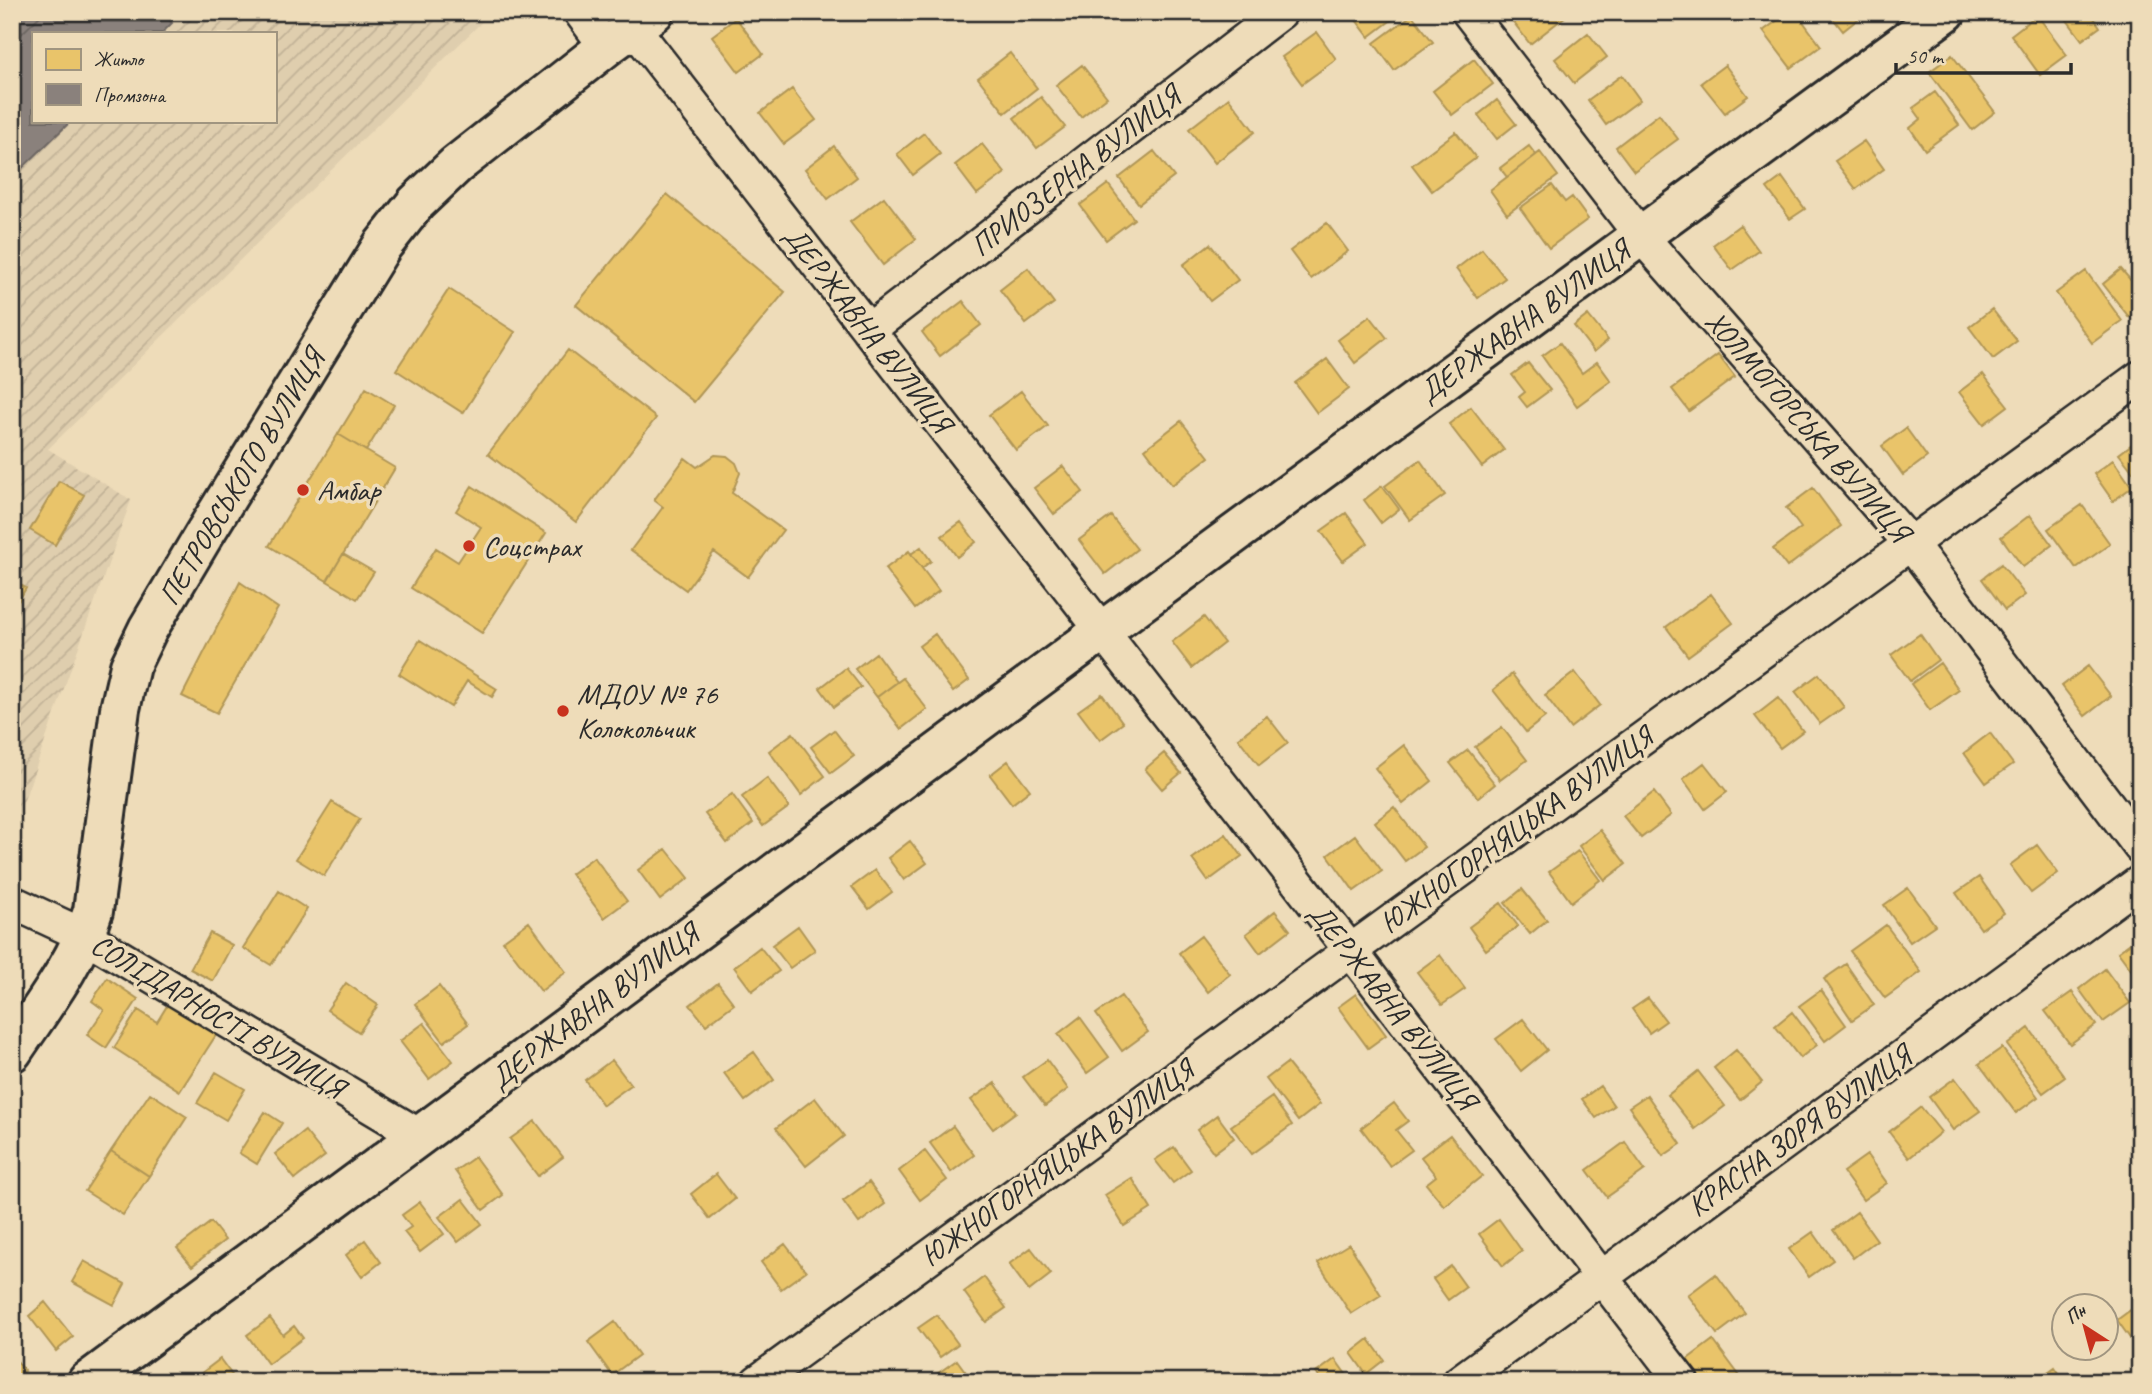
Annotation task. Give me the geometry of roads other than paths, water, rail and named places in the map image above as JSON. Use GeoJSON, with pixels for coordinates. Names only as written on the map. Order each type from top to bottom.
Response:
{"type":"FeatureCollection","features":[{"type":"Feature","properties":{"kind":"main road","name":"ДЕРЖАВНА ВУЛИЦЯ"},"geometry":{"type":"LineString","coordinates":[[88,1382],[1102,631],[1946,12]]}},
{"type":"Feature","properties":{"kind":"main road","name":"ПЕТРОВСЬКОГО ВУЛИЦЯ"},"geometry":{"type":"LineString","coordinates":[[12,1052],[85,936],[93,911],[125,684],[130,666],[148,629],[382,246],[408,212],[435,183],[631,29]]}},
{"type":"Feature","properties":{"kind":"street","name":"ДЕРЖАВНА ВУЛИЦЯ"},"geometry":{"type":"LineString","coordinates":[[580,12],[631,29],[870,330],[1682,1382]]}},
{"type":"Feature","properties":{"kind":"street","name":"ПРИОЗЕРНА ВУЛИЦЯ"},"geometry":{"type":"LineString","coordinates":[[870,330],[1281,12]]}},
{"type":"Feature","properties":{"kind":"street","name":"ХОЛМОГОРСЬКА ВУЛИЦЯ"},"geometry":{"type":"LineString","coordinates":[[1468,12],[1641,236],[1911,544],[2140,847]]}},
{"type":"Feature","properties":{"kind":"street","name":"ЮЖНОГОРНЯЦЬКА ВУЛИЦЯ"},"geometry":{"type":"LineString","coordinates":[[757,1382],[2140,377]]}},
{"type":"Feature","properties":{"kind":"street","name":"КРАСНА ЗОРЯ ВУЛИЦЯ"},"geometry":{"type":"LineString","coordinates":[[1459,1382],[2140,882]]}},
{"type":"Feature","properties":{"kind":"street","name":"СОЛІДАРНОСТІ ВУЛИЦЯ"},"geometry":{"type":"LineString","coordinates":[[12,902],[85,936],[420,1136]]}},
{"type":"Feature","properties":{"kind":"place","name":"Амбар"},"geometry":{"type":"Point","coordinates":[303,490]}},
{"type":"Feature","properties":{"kind":"place","name":"Соцстрах"},"geometry":{"type":"Point","coordinates":[469,546]}},
{"type":"Feature","properties":{"kind":"place","name":"МДОУ № 76 Колокольчик"},"geometry":{"type":"Point","coordinates":[563,711]}}]}
